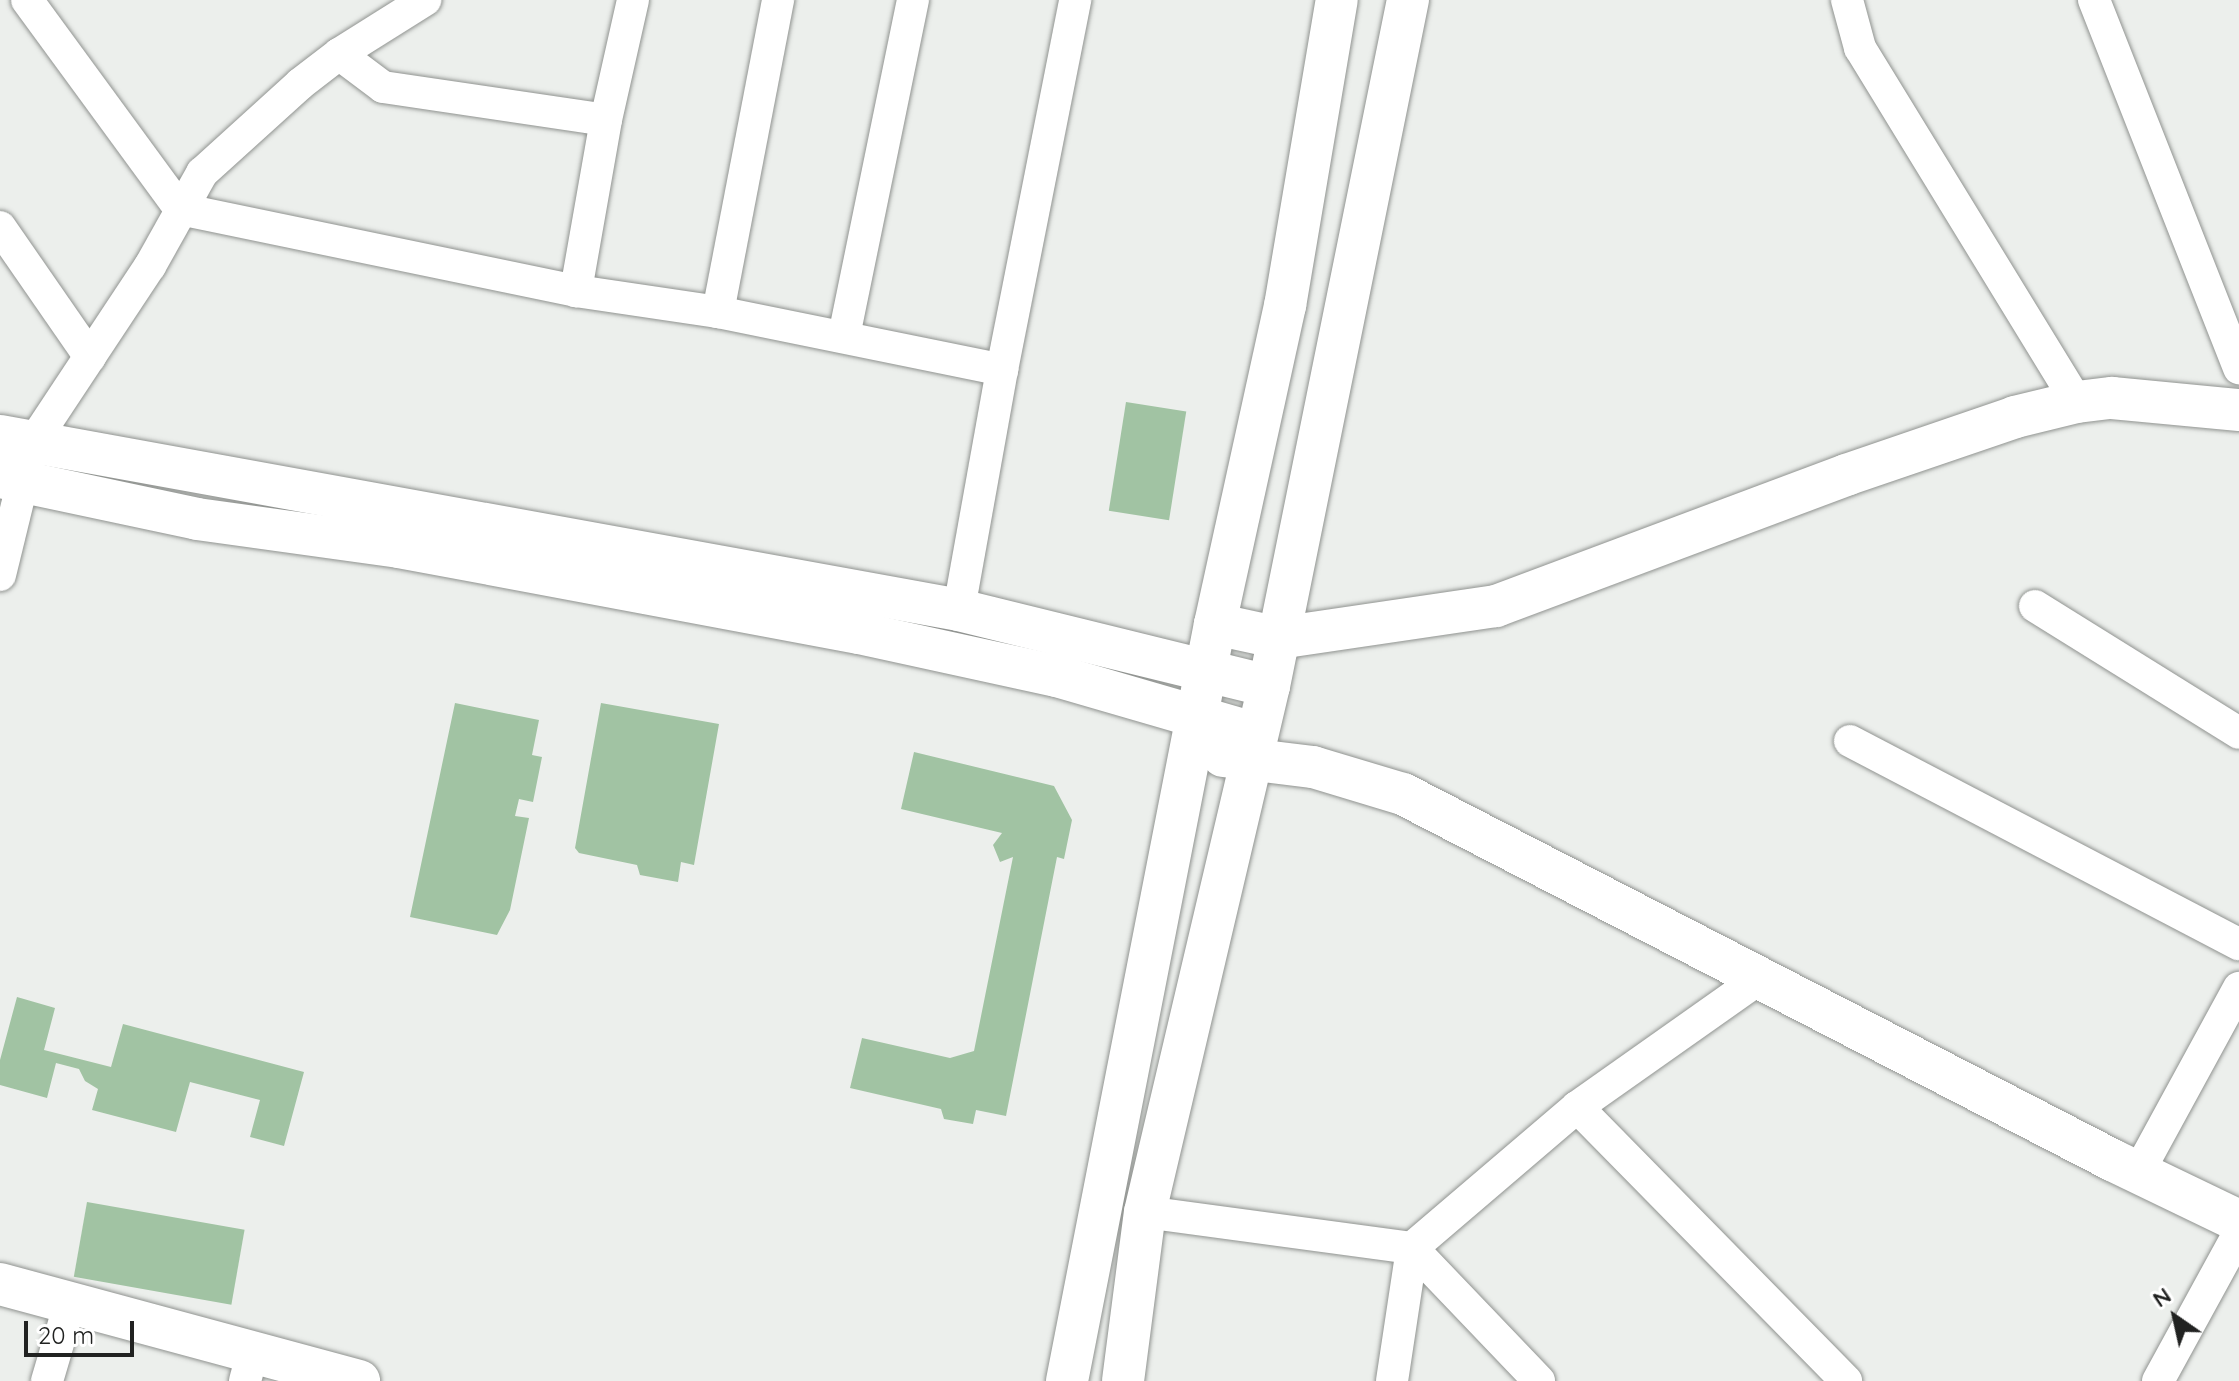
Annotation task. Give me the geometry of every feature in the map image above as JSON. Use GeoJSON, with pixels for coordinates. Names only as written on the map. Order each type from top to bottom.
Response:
{"type":"FeatureCollection","features":[{"type":"Feature","properties":{"kind":"street"},"geometry":{"type":"LineString","coordinates":[[27,0],[180,209],[576,291],[718,312],[1002,370]]}},
{"type":"Feature","properties":{"kind":"street"},"geometry":{"type":"LineString","coordinates":[[0,575],[14,460],[90,357],[150,266],[202,173],[300,84],[339,54],[425,0]]}},
{"type":"Feature","properties":{"kind":"street"},"geometry":{"type":"LineString","coordinates":[[576,291],[606,120],[633,0]]}},
{"type":"Feature","properties":{"kind":"street"},"geometry":{"type":"LineString","coordinates":[[718,312],[778,0]]}},
{"type":"Feature","properties":{"kind":"street"},"geometry":{"type":"LineString","coordinates":[[844,336],[913,0]]}},
{"type":"Feature","properties":{"kind":"street"},"geometry":{"type":"LineString","coordinates":[[959,610],[1002,370],[1075,0]]}},
{"type":"Feature","properties":{"kind":"street"},"geometry":{"type":"LineString","coordinates":[[1067,1381],[1215,624],[1285,306],[1337,0]]}},
{"type":"Feature","properties":{"kind":"street"},"geometry":{"type":"LineString","coordinates":[[1123,1381],[1145,1212],[1269,686],[1408,0]]}},
{"type":"Feature","properties":{"kind":"street"},"geometry":{"type":"LineString","coordinates":[[1847,0],[1860,48],[2077,402]]}},
{"type":"Feature","properties":{"kind":"street"},"geometry":{"type":"LineString","coordinates":[[2094,0],[2239,368]]}},
{"type":"Feature","properties":{"kind":"street"},"geometry":{"type":"LineString","coordinates":[[339,54],[383,87],[606,120]]}},
{"type":"Feature","properties":{"kind":"street"},"geometry":{"type":"LineString","coordinates":[[0,227],[90,357]]}},
{"type":"Feature","properties":{"kind":"street"},"geometry":{"type":"LineString","coordinates":[[1215,624],[1279,638],[1496,606],[1846,475],[2015,417],[2077,402],[2112,398],[2239,410]]}},
{"type":"Feature","properties":{"kind":"street"},"geometry":{"type":"LineString","coordinates":[[14,460],[959,610],[1269,686]]}},
{"type":"Feature","properties":{"kind":"street"},"geometry":{"type":"LineString","coordinates":[[14,460],[197,519],[399,547],[859,633],[1057,676],[1193,734],[1253,747],[1403,794],[2138,1173],[2239,1221]]}},
{"type":"Feature","properties":{"kind":"street"},"geometry":{"type":"LineString","coordinates":[[2035,606],[2239,733]]}},
{"type":"Feature","properties":{"kind":"street"},"geometry":{"type":"LineString","coordinates":[[1850,741],[2239,944]]}},
{"type":"Feature","properties":{"kind":"street"},"geometry":{"type":"LineString","coordinates":[[1392,1381],[1412,1248],[1577,1107],[1760,978]]}},
{"type":"Feature","properties":{"kind":"street"},"geometry":{"type":"LineString","coordinates":[[2138,1173],[2239,988]]}},
{"type":"Feature","properties":{"kind":"street"},"geometry":{"type":"LineString","coordinates":[[1577,1107],[1846,1381]]}},
{"type":"Feature","properties":{"kind":"street"},"geometry":{"type":"LineString","coordinates":[[1145,1212],[1412,1248],[1539,1381]]}},
{"type":"Feature","properties":{"kind":"street"},"geometry":{"type":"LineString","coordinates":[[2158,1381],[2239,1233]]}},
{"type":"Feature","properties":{"kind":"street"},"geometry":{"type":"LineString","coordinates":[[0,1284],[70,1303],[249,1366],[359,1381]]}},
{"type":"Feature","properties":{"kind":"street"},"geometry":{"type":"LineString","coordinates":[[47,1381],[70,1303]]}},
{"type":"Feature","properties":{"kind":"building"},"geometry":{"type":"Polygon","coordinates":[[[1126,402],[1186,412],[1169,520],[1109,511],[1126,402]]]}},
{"type":"Feature","properties":{"kind":"building"},"geometry":{"type":"Polygon","coordinates":[[[455,703],[539,720],[532,755],[542,757],[533,802],[519,799],[515,816],[529,818],[510,910],[497,935],[410,917],[455,703]]]}},
{"type":"Feature","properties":{"kind":"building"},"geometry":{"type":"Polygon","coordinates":[[[601,703],[719,724],[694,865],[681,862],[678,882],[640,875],[637,865],[579,853],[575,848],[601,703]]]}},
{"type":"Feature","properties":{"kind":"building"},"geometry":{"type":"Polygon","coordinates":[[[914,752],[1054,786],[1072,820],[1064,859],[1057,857],[1006,1116],[976,1110],[973,1124],[944,1119],[941,1109],[850,1088],[862,1038],[950,1058],[974,1051],[1013,857],[1000,862],[993,845],[1002,833],[901,809],[914,752]]]}},
{"type":"Feature","properties":{"kind":"building"},"geometry":{"type":"Polygon","coordinates":[[[17,997],[55,1008],[44,1050],[111,1067],[123,1024],[304,1072],[284,1146],[250,1137],[260,1100],[190,1082],[176,1132],[92,1110],[98,1089],[85,1081],[79,1069],[56,1063],[47,1098],[0,1085],[0,1060],[17,997]]]}},
{"type":"Feature","properties":{"kind":"building"},"geometry":{"type":"Polygon","coordinates":[[[87,1202],[245,1230],[231,1305],[74,1277],[87,1202]]]}}]}
